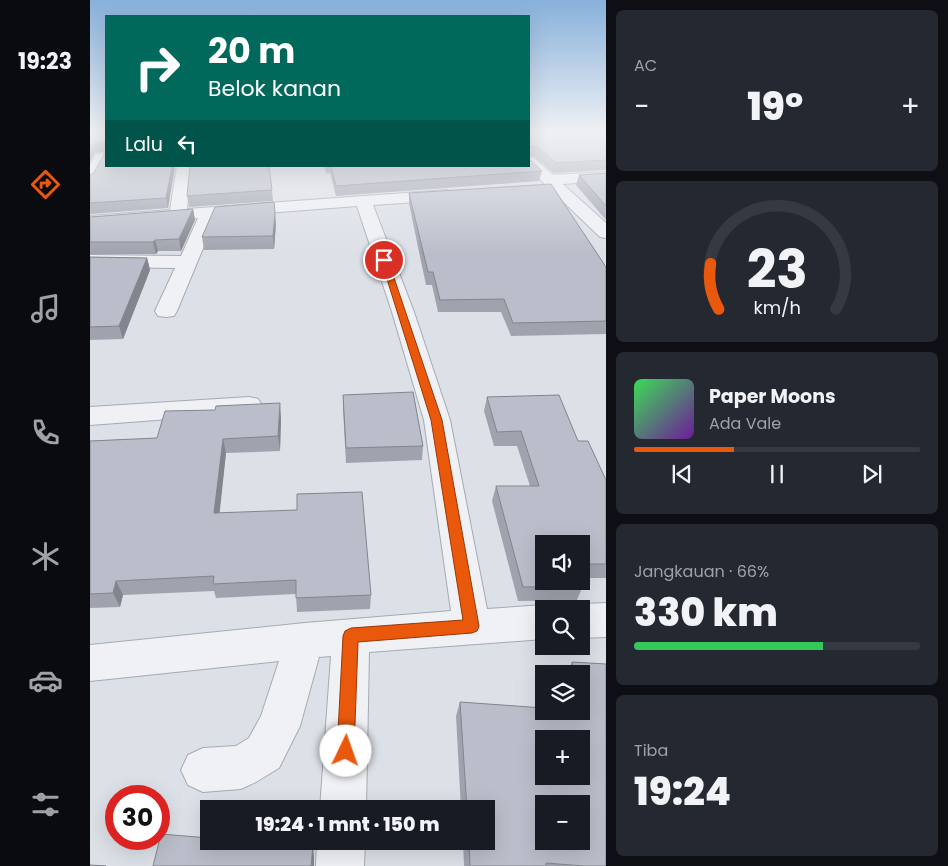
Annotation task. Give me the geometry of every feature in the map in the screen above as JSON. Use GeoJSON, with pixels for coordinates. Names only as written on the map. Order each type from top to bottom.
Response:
{"type":"FeatureCollection","features":[{"type":"Feature","properties":{"kind":"street"},"geometry":{"type":"LineString","coordinates":[[178,214],[183,172]]}},
{"type":"Feature","properties":{"kind":"street"},"geometry":{"type":"LineString","coordinates":[[538,172],[547,185],[606,233]]}},
{"type":"Feature","properties":{"kind":"street"},"geometry":{"type":"LineString","coordinates":[[547,185],[606,176]]}},
{"type":"Feature","properties":{"kind":"street"},"geometry":{"type":"LineString","coordinates":[[90,221],[460,194]]}},
{"type":"Feature","properties":{"kind":"street"},"geometry":{"type":"LineString","coordinates":[[363,201],[403,312],[436,420],[472,626]]}},
{"type":"Feature","properties":{"kind":"street"},"geometry":{"type":"LineString","coordinates":[[166,311],[210,211]]}},
{"type":"Feature","properties":{"kind":"street"},"geometry":{"type":"LineString","coordinates":[[90,261],[189,262]]}},
{"type":"Feature","properties":{"kind":"street"},"geometry":{"type":"LineString","coordinates":[[90,416],[249,405]]}},
{"type":"Feature","properties":{"kind":"street"},"geometry":{"type":"LineString","coordinates":[[590,621],[606,620]]}},
{"type":"Feature","properties":{"kind":"street"},"geometry":{"type":"LineString","coordinates":[[90,663],[305,640],[535,622]]}},
{"type":"Feature","properties":{"kind":"street"},"geometry":{"type":"LineString","coordinates":[[343,800],[351,636]]}},
{"type":"Feature","properties":{"kind":"street"},"geometry":{"type":"LineString","coordinates":[[203,770],[241,767],[264,753],[279,726],[305,640]]}},
{"type":"Feature","properties":{"kind":"street"},"geometry":{"type":"LineString","coordinates":[[340,866],[341,850]]}},
{"type":"Feature","properties":{"kind":"building"},"geometry":{"type":"Polygon","coordinates":[[[94,172],[171,172],[166,198],[90,203],[90,174],[94,172]]]}},
{"type":"Feature","properties":{"kind":"building"},"geometry":{"type":"Polygon","coordinates":[[[189,172],[270,172],[272,190],[187,196],[189,172]]]}},
{"type":"Feature","properties":{"kind":"building"},"geometry":{"type":"Polygon","coordinates":[[[333,172],[523,172],[336,186],[333,172]]]}},
{"type":"Feature","properties":{"kind":"building"},"geometry":{"type":"Polygon","coordinates":[[[606,173],[606,206],[579,175],[606,173]]]}},
{"type":"Feature","properties":{"kind":"building"},"geometry":{"type":"Polygon","coordinates":[[[551,184],[606,267],[606,321],[513,323],[504,299],[440,300],[433,272],[428,272],[409,193],[551,184]]]}},
{"type":"Feature","properties":{"kind":"building"},"geometry":{"type":"Polygon","coordinates":[[[274,202],[273,236],[202,237],[215,207],[274,202]]]}},
{"type":"Feature","properties":{"kind":"building"},"geometry":{"type":"Polygon","coordinates":[[[193,209],[179,239],[155,240],[153,242],[90,242],[90,217],[193,209]]]}},
{"type":"Feature","properties":{"kind":"building"},"geometry":{"type":"Polygon","coordinates":[[[90,257],[147,258],[119,326],[90,327],[90,257]]]}},
{"type":"Feature","properties":{"kind":"building"},"geometry":{"type":"Polygon","coordinates":[[[413,392],[423,446],[346,448],[343,395],[413,392]]]}},
{"type":"Feature","properties":{"kind":"building"},"geometry":{"type":"Polygon","coordinates":[[[559,395],[578,441],[588,441],[606,480],[606,564],[590,564],[590,535],[535,535],[535,587],[523,587],[496,486],[539,486],[521,431],[497,432],[487,397],[559,395]]]}},
{"type":"Feature","properties":{"kind":"building"},"geometry":{"type":"Polygon","coordinates":[[[280,403],[278,436],[223,439],[214,513],[297,510],[297,494],[362,492],[371,595],[296,598],[296,580],[213,584],[214,576],[116,581],[113,593],[90,594],[90,441],[157,438],[165,411],[215,410],[216,406],[280,403]]]}},
{"type":"Feature","properties":{"kind":"building"},"geometry":{"type":"Polygon","coordinates":[[[572,662],[606,664],[606,866],[546,863],[546,866],[470,866],[469,850],[495,850],[495,800],[466,800],[460,702],[535,707],[535,720],[590,720],[590,665],[573,665],[572,662]]]}},
{"type":"Feature","properties":{"kind":"building"},"geometry":{"type":"Polygon","coordinates":[[[170,835],[200,837],[200,850],[313,850],[311,866],[153,866],[157,850],[170,850],[170,835]]]}},
{"type":"Feature","properties":{"kind":"route"},"geometry":{"type":"LineString","coordinates":[[346,751],[351,636],[472,626],[436,420],[403,312],[384,260]]}}]}
